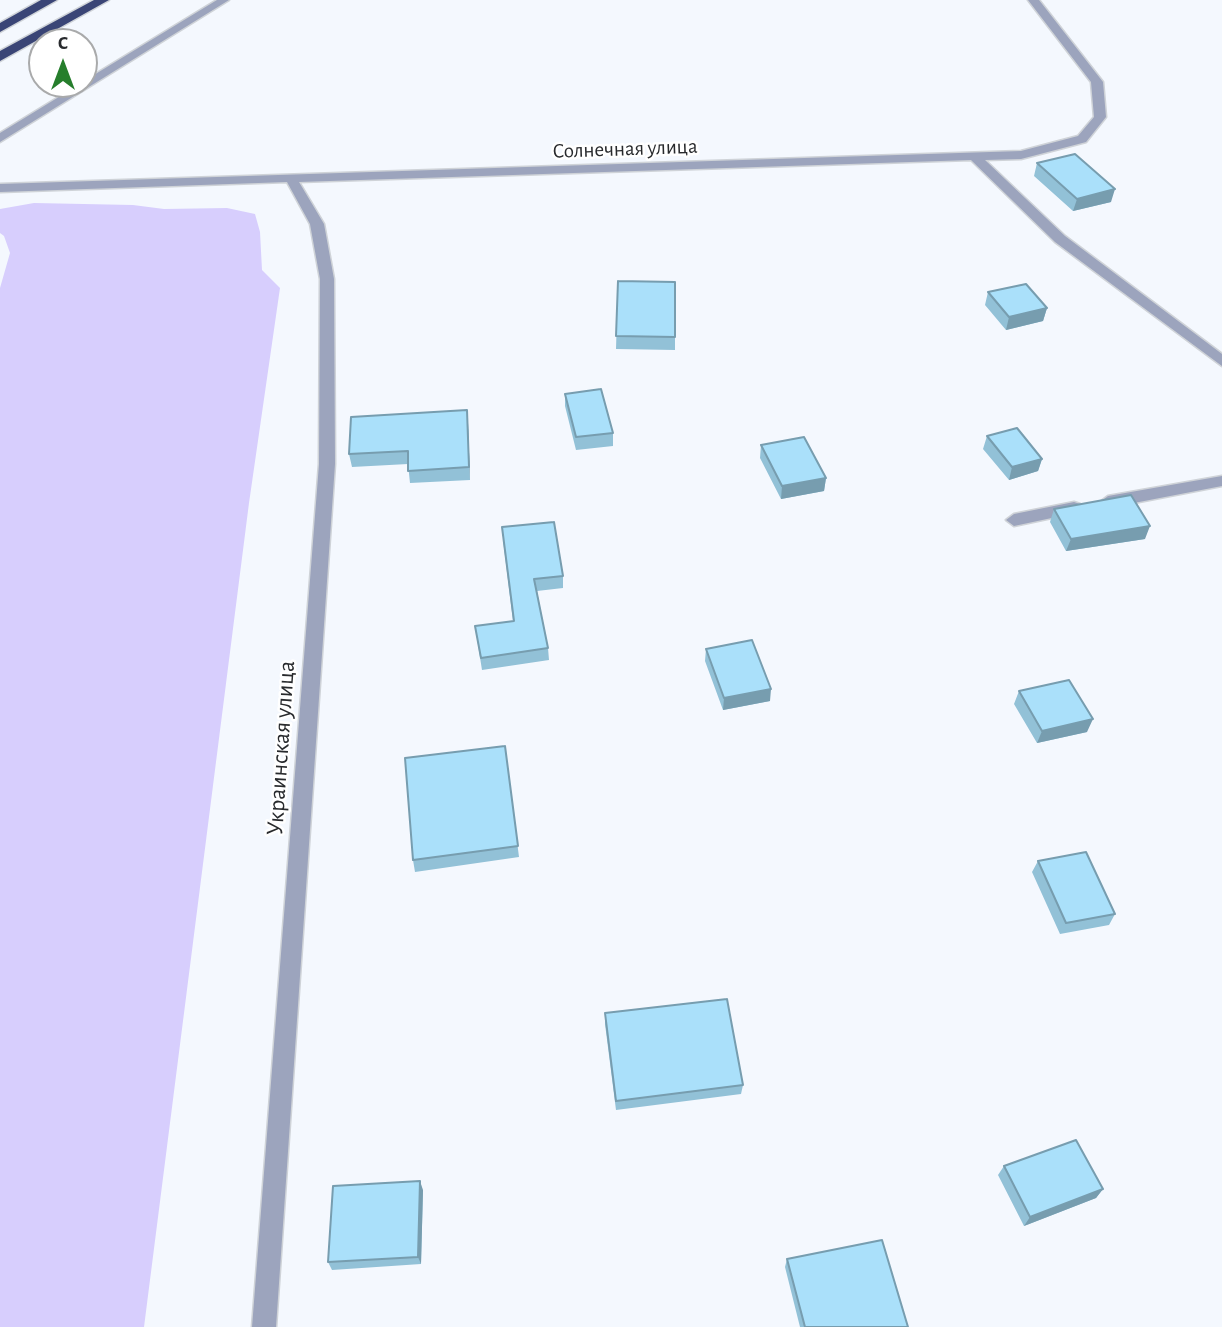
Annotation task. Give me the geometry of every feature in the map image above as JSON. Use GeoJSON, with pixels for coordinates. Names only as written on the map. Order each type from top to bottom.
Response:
{"type":"FeatureCollection","features":[{"type":"Feature","properties":{"kind":"highway"},"geometry":{"type":"LineString","coordinates":[[0,28],[51,0]]}},
{"type":"Feature","properties":{"kind":"highway"},"geometry":{"type":"LineString","coordinates":[[0,57],[103,0]]}},
{"type":"Feature","properties":{"kind":"street"},"geometry":{"type":"LineString","coordinates":[[0,138],[224,0]]}},
{"type":"Feature","properties":{"kind":"street","name":"Солнечная улица"},"geometry":{"type":"LineString","coordinates":[[0,188],[1021,155],[1082,139],[1100,117],[1097,82],[1033,0]]}},
{"type":"Feature","properties":{"kind":"street"},"geometry":{"type":"LineString","coordinates":[[974,156],[1060,239],[1222,361]]}},
{"type":"Feature","properties":{"kind":"street","name":"Украинская улица"},"geometry":{"type":"LineString","coordinates":[[264,1327],[327,464],[327,279],[317,224],[291,179]]}},
{"type":"Feature","properties":{"kind":"street"},"geometry":{"type":"LineString","coordinates":[[1014,520],[1222,481]]}},
{"type":"Feature","properties":{"kind":"shaded area"},"geometry":{"type":"Polygon","coordinates":[[[34,203],[133,205],[164,209],[227,208],[255,214],[260,232],[262,270],[280,288],[249,503],[144,1327],[0,1327],[0,288],[10,253],[4,236],[0,233],[0,209],[34,203]]]}},
{"type":"Feature","properties":{"kind":"building"},"geometry":{"type":"Polygon","coordinates":[[[1075,154],[1115,189],[1077,199],[1037,163],[1075,154]]]}},
{"type":"Feature","properties":{"kind":"building"},"geometry":{"type":"Polygon","coordinates":[[[618,281],[675,282],[675,337],[616,336],[618,281]]]}},
{"type":"Feature","properties":{"kind":"building"},"geometry":{"type":"Polygon","coordinates":[[[1026,284],[1047,308],[1009,317],[988,292],[1026,284]]]}},
{"type":"Feature","properties":{"kind":"building"},"geometry":{"type":"Polygon","coordinates":[[[601,389],[613,433],[576,437],[565,394],[601,389]]]}},
{"type":"Feature","properties":{"kind":"building"},"geometry":{"type":"Polygon","coordinates":[[[467,410],[469,467],[408,471],[408,451],[349,454],[351,417],[467,410]]]}},
{"type":"Feature","properties":{"kind":"building"},"geometry":{"type":"Polygon","coordinates":[[[1017,428],[1042,459],[1012,467],[987,436],[1017,428]]]}},
{"type":"Feature","properties":{"kind":"building"},"geometry":{"type":"Polygon","coordinates":[[[804,437],[826,478],[782,486],[761,445],[804,437]]]}},
{"type":"Feature","properties":{"kind":"building"},"geometry":{"type":"Polygon","coordinates":[[[1131,495],[1150,526],[1071,539],[1054,509],[1131,495]]]}},
{"type":"Feature","properties":{"kind":"building"},"geometry":{"type":"Polygon","coordinates":[[[554,522],[563,576],[534,579],[548,648],[481,658],[475,626],[514,621],[502,527],[554,522]]]}},
{"type":"Feature","properties":{"kind":"building"},"geometry":{"type":"Polygon","coordinates":[[[752,640],[771,689],[724,698],[706,649],[752,640]]]}},
{"type":"Feature","properties":{"kind":"building"},"geometry":{"type":"Polygon","coordinates":[[[1069,680],[1093,719],[1042,731],[1019,691],[1069,680]]]}},
{"type":"Feature","properties":{"kind":"building"},"geometry":{"type":"Polygon","coordinates":[[[505,746],[518,846],[413,860],[405,758],[505,746]]]}},
{"type":"Feature","properties":{"kind":"building"},"geometry":{"type":"Polygon","coordinates":[[[1086,852],[1115,914],[1066,923],[1038,861],[1086,852]]]}},
{"type":"Feature","properties":{"kind":"building"},"geometry":{"type":"Polygon","coordinates":[[[727,999],[743,1085],[616,1101],[605,1013],[727,999]]]}},
{"type":"Feature","properties":{"kind":"building"},"geometry":{"type":"Polygon","coordinates":[[[1076,1140],[1103,1189],[1030,1217],[1004,1166],[1076,1140]]]}},
{"type":"Feature","properties":{"kind":"building"},"geometry":{"type":"Polygon","coordinates":[[[420,1181],[418,1257],[328,1262],[333,1186],[420,1181]]]}},
{"type":"Feature","properties":{"kind":"building"},"geometry":{"type":"Polygon","coordinates":[[[882,1240],[908,1327],[805,1327],[787,1259],[882,1240]]]}}]}
